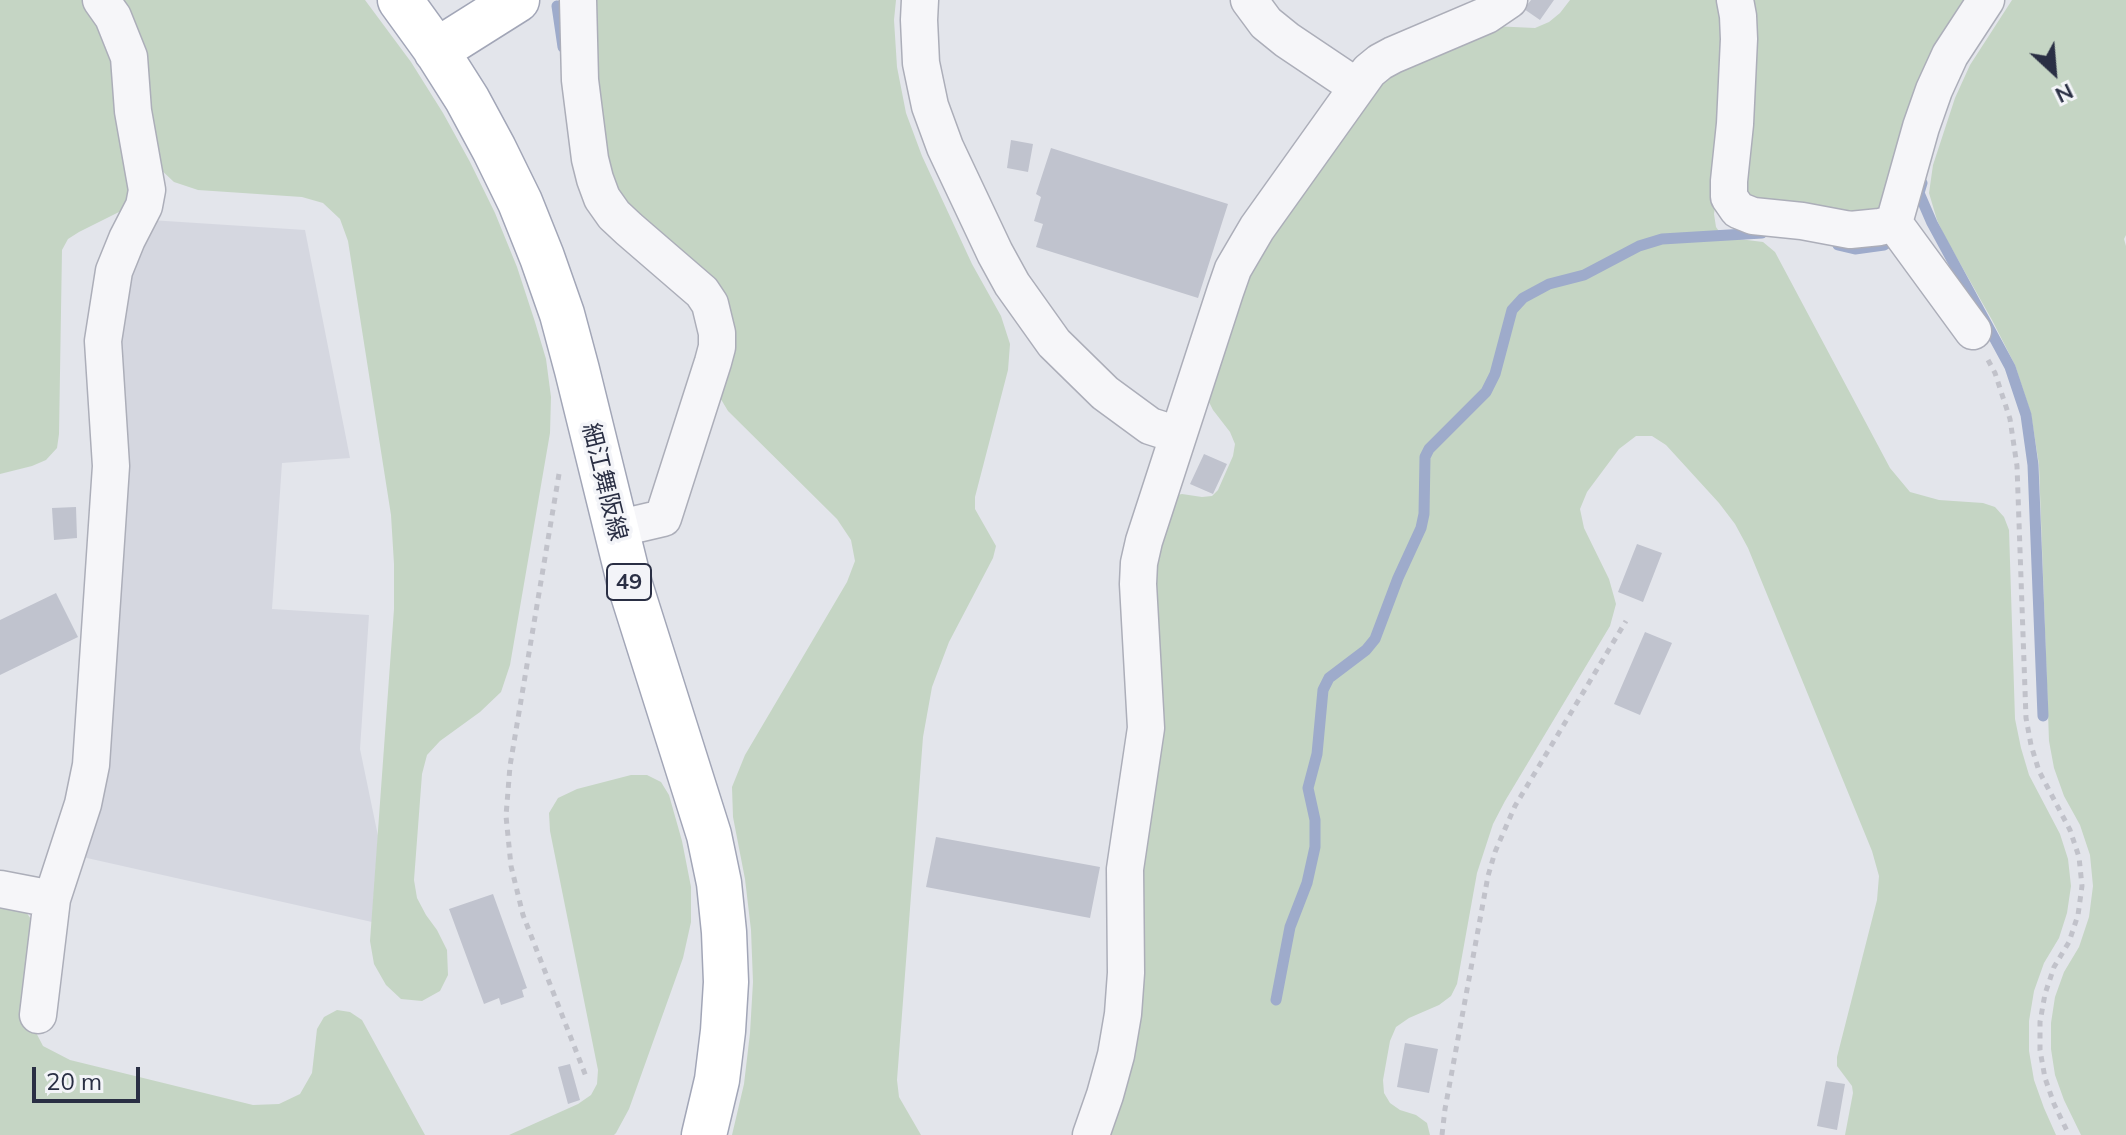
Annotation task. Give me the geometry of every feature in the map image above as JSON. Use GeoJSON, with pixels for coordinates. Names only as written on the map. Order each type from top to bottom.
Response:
{"type":"FeatureCollection","features":[{"type":"Feature","properties":{"kind":"main road","name":"細江舞阪線"},"geometry":{"type":"LineString","coordinates":[[400,0],[436,51],[494,149],[542,257],[562,314],[635,600],[702,811],[719,883],[725,957],[723,1031],[717,1080],[704,1135]]}},
{"type":"Feature","properties":{"kind":"main road"},"geometry":{"type":"LineString","coordinates":[[436,51],[517,0]]}},
{"type":"Feature","properties":{"kind":"street"},"geometry":{"type":"LineString","coordinates":[[38,1015],[52,899],[83,804],[91,765],[111,466],[103,341],[114,271],[144,206],[147,190],[133,111],[129,57],[113,17],[101,0]]}},
{"type":"Feature","properties":{"kind":"street"},"geometry":{"type":"LineString","coordinates":[[578,0],[580,80],[590,159],[602,198],[614,215],[702,292],[710,304],[717,333],[713,362],[663,518],[616,529]]}},
{"type":"Feature","properties":{"kind":"street"},"geometry":{"type":"LineString","coordinates":[[920,0],[921,63],[930,106],[945,147],[1012,284],[1054,343],[1096,385],[1150,426],[1178,435]]}},
{"type":"Feature","properties":{"kind":"street"},"geometry":{"type":"LineString","coordinates":[[1249,0],[1276,32],[1357,87]]}},
{"type":"Feature","properties":{"kind":"street"},"geometry":{"type":"LineString","coordinates":[[1091,1135],[1109,1081],[1123,1014],[1126,973],[1125,869],[1146,728],[1139,563],[1225,292],[1244,248],[1369,71],[1380,62],[1487,15],[1509,0]]}},
{"type":"Feature","properties":{"kind":"street"},"geometry":{"type":"LineString","coordinates":[[1735,0],[1739,39],[1729,197],[1738,210],[1753,216],[1850,230],[1894,223]]}},
{"type":"Feature","properties":{"kind":"street"},"geometry":{"type":"LineString","coordinates":[[1894,223],[1934,90],[1950,55],[1986,0]]}},
{"type":"Feature","properties":{"kind":"street"},"geometry":{"type":"LineString","coordinates":[[1894,223],[1973,331]]}},
{"type":"Feature","properties":{"kind":"street"},"geometry":{"type":"LineString","coordinates":[[0,889],[52,899]]}},
{"type":"Feature","properties":{"kind":"path"},"geometry":{"type":"LineString","coordinates":[[1973,331],[1995,373],[2010,419],[2017,466],[2026,718],[2031,745],[2039,771],[2070,830],[2079,857],[2082,886],[2078,915],[2069,942],[2054,967],[2040,1022],[2040,1050],[2045,1078],[2069,1135]]}},
{"type":"Feature","properties":{"kind":"path"},"geometry":{"type":"LineString","coordinates":[[560,474],[510,766],[506,816],[511,866],[523,915],[587,1079]]}},
{"type":"Feature","properties":{"kind":"path"},"geometry":{"type":"LineString","coordinates":[[1442,1135],[1488,876],[1495,852],[1515,806],[1626,621]]}},
{"type":"Feature","properties":{"kind":"shaded area"},"geometry":{"type":"Polygon","coordinates":[[[150,220],[305,230],[350,458],[282,463],[272,609],[369,615],[360,749],[378,836],[372,922],[78,856],[121,289],[150,220]]]}},
{"type":"Feature","properties":{"kind":"green space"},"geometry":{"type":"Polygon","coordinates":[[[0,0],[87,0],[118,60],[134,174],[125,209],[68,239],[62,250],[57,448],[46,460],[0,474],[0,0]]]}},
{"type":"Feature","properties":{"kind":"green space"},"geometry":{"type":"Polygon","coordinates":[[[114,0],[365,0],[411,62],[470,162],[517,267],[535,322],[546,359],[551,397],[550,433],[510,665],[501,692],[480,712],[440,741],[427,755],[422,774],[414,880],[417,898],[447,950],[448,975],[440,991],[422,1001],[401,999],[386,985],[374,964],[370,941],[394,609],[394,564],[391,515],[348,241],[340,219],[323,203],[302,197],[198,190],[174,182],[158,167],[114,0]]]}},
{"type":"Feature","properties":{"kind":"green space"},"geometry":{"type":"Polygon","coordinates":[[[592,0],[896,0],[897,67],[906,113],[922,156],[972,264],[1001,316],[1010,344],[1008,370],[975,497],[975,509],[996,546],[993,558],[949,642],[932,687],[923,737],[897,1080],[899,1097],[921,1135],[732,1135],[744,1084],[753,982],[751,930],[733,817],[732,787],[745,755],[847,582],[855,561],[851,540],[837,519],[728,411],[719,396],[728,349],[605,176],[592,0]]]}},
{"type":"Feature","properties":{"kind":"green space"},"geometry":{"type":"Polygon","coordinates":[[[1570,0],[1723,0],[1724,132],[1714,214],[1716,227],[1723,237],[1763,242],[1775,252],[1890,468],[1910,492],[1939,500],[1983,503],[1995,507],[2004,517],[2009,530],[2015,719],[2029,775],[2060,834],[2068,859],[2071,886],[2067,913],[2034,991],[2029,1021],[2029,1051],[2034,1080],[2056,1135],[1845,1135],[1853,1093],[1852,1086],[1837,1066],[1837,1057],[1877,900],[1879,876],[1872,851],[1748,548],[1735,524],[1666,445],[1652,436],[1636,436],[1619,449],[1587,492],[1580,509],[1584,528],[1609,579],[1616,604],[1610,626],[1493,824],[1477,873],[1457,984],[1451,996],[1396,1027],[1390,1041],[1383,1080],[1384,1093],[1390,1103],[1400,1110],[1416,1115],[1427,1123],[1430,1135],[1106,1135],[1149,584],[1173,496],[1212,496],[1218,490],[1233,456],[1235,444],[1230,432],[1206,396],[1243,273],[1377,79],[1492,26],[1535,28],[1549,22],[1570,0]]]}},
{"type":"Feature","properties":{"kind":"green space"},"geometry":{"type":"Polygon","coordinates":[[[1746,0],[1969,0],[1886,203],[1874,216],[1756,205],[1740,181],[1746,0]]]}},
{"type":"Feature","properties":{"kind":"green space"},"geometry":{"type":"Polygon","coordinates":[[[2012,0],[2126,0],[2126,1135],[2081,1135],[2055,1075],[2051,1023],[2055,997],[2064,972],[2079,947],[2089,917],[2093,886],[2090,855],[2080,825],[2064,796],[2049,741],[2039,465],[2031,414],[2015,365],[1944,235],[1929,193],[1933,165],[1955,98],[1970,65],[2012,0]]]}},
{"type":"Feature","properties":{"kind":"green space"},"geometry":{"type":"Polygon","coordinates":[[[631,775],[647,775],[661,782],[669,795],[691,887],[691,922],[683,958],[629,1109],[616,1133],[509,1135],[578,1104],[591,1095],[597,1084],[598,1070],[549,813],[558,798],[577,789],[631,775]]]}},
{"type":"Feature","properties":{"kind":"green space"},"geometry":{"type":"Polygon","coordinates":[[[0,903],[26,912],[33,922],[30,1021],[43,1046],[70,1060],[253,1105],[279,1104],[300,1094],[312,1073],[317,1029],[324,1017],[337,1010],[350,1012],[362,1020],[425,1135],[0,1135],[0,903]]]}},
{"type":"Feature","properties":{"kind":"building"},"geometry":{"type":"Polygon","coordinates":[[[1531,0],[1554,0],[1540,20],[1524,9],[1531,0]]]}},
{"type":"Feature","properties":{"kind":"building"},"geometry":{"type":"Polygon","coordinates":[[[1011,140],[1033,144],[1028,172],[1007,168],[1011,140]]]}},
{"type":"Feature","properties":{"kind":"building"},"geometry":{"type":"Polygon","coordinates":[[[1051,148],[1228,204],[1198,298],[1036,247],[1043,224],[1034,221],[1041,197],[1036,194],[1051,148]]]}},
{"type":"Feature","properties":{"kind":"building"},"geometry":{"type":"Polygon","coordinates":[[[1204,454],[1227,464],[1213,494],[1190,484],[1204,454]]]}},
{"type":"Feature","properties":{"kind":"building"},"geometry":{"type":"Polygon","coordinates":[[[76,507],[77,538],[54,540],[52,508],[76,507]]]}},
{"type":"Feature","properties":{"kind":"building"},"geometry":{"type":"Polygon","coordinates":[[[1637,544],[1662,553],[1643,602],[1618,592],[1637,544]]]}},
{"type":"Feature","properties":{"kind":"building"},"geometry":{"type":"Polygon","coordinates":[[[56,593],[78,637],[0,675],[0,620],[56,593]]]}},
{"type":"Feature","properties":{"kind":"building"},"geometry":{"type":"Polygon","coordinates":[[[1645,632],[1672,643],[1640,715],[1614,704],[1645,632]]]}},
{"type":"Feature","properties":{"kind":"building"},"geometry":{"type":"Polygon","coordinates":[[[936,837],[1100,867],[1090,918],[926,887],[936,837]]]}},
{"type":"Feature","properties":{"kind":"building"},"geometry":{"type":"Polygon","coordinates":[[[493,894],[527,988],[522,990],[524,997],[501,1005],[499,998],[484,1004],[449,909],[493,894]]]}},
{"type":"Feature","properties":{"kind":"building"},"geometry":{"type":"Polygon","coordinates":[[[1405,1043],[1438,1049],[1429,1093],[1397,1087],[1405,1043]]]}},
{"type":"Feature","properties":{"kind":"building"},"geometry":{"type":"Polygon","coordinates":[[[570,1064],[580,1100],[568,1104],[558,1067],[570,1064]]]}},
{"type":"Feature","properties":{"kind":"building"},"geometry":{"type":"Polygon","coordinates":[[[1826,1081],[1845,1084],[1837,1130],[1817,1126],[1826,1081]]]}},
{"type":"Feature","properties":{"kind":"waterway"},"geometry":{"type":"LineString","coordinates":[[557,6],[563,47]]}},
{"type":"Feature","properties":{"kind":"waterway"},"geometry":{"type":"LineString","coordinates":[[1922,183],[1919,193],[1932,223],[2010,367],[2026,415],[2033,465],[2043,716]]}},
{"type":"Feature","properties":{"kind":"waterway"},"geometry":{"type":"LineString","coordinates":[[1276,1000],[1290,927],[1307,883],[1315,847],[1315,820],[1308,788],[1317,754],[1323,690],[1329,678],[1366,650],[1375,639],[1421,528],[1425,457],[1429,449],[1486,392],[1495,374],[1512,310],[1523,298],[1549,284],[1584,275],[1639,246],[1662,239],[1762,233]]}},
{"type":"Feature","properties":{"kind":"waterway"},"geometry":{"type":"LineString","coordinates":[[1838,245],[1855,249],[1891,241]]}}]}
